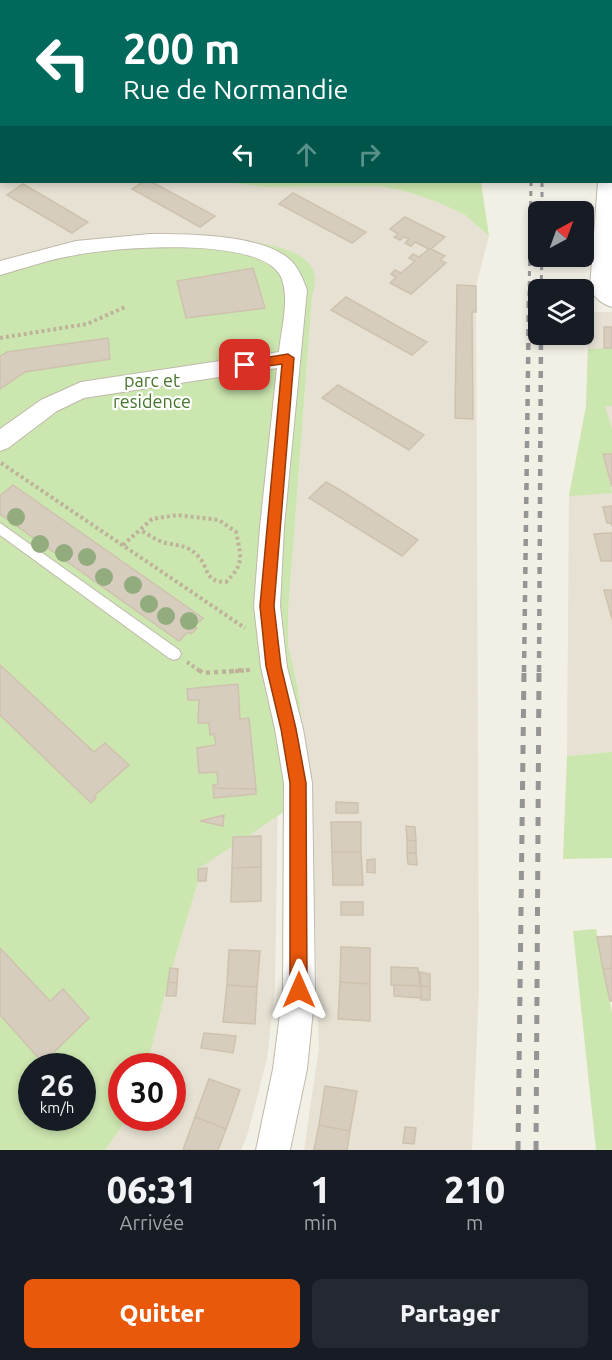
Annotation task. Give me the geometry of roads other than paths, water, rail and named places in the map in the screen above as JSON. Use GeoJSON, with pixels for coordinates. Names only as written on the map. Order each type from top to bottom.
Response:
{"type":"FeatureCollection","features":[{"type":"Feature","properties":{"kind":"street"},"geometry":{"type":"LineString","coordinates":[[608,183],[601,287],[602,291],[612,300]]}},
{"type":"Feature","properties":{"kind":"street"},"geometry":{"type":"LineString","coordinates":[[0,268],[75,248],[116,243],[163,241],[206,243],[246,248],[278,260],[290,272],[296,290],[271,538],[267,606],[271,648],[298,783],[299,990],[290,1069],[273,1150]]}},
{"type":"Feature","properties":{"kind":"street"},"geometry":{"type":"LineString","coordinates":[[0,442],[46,406],[63,396],[81,390],[288,358]]}},
{"type":"Feature","properties":{"kind":"lane"},"geometry":{"type":"LineString","coordinates":[[0,528],[174,654]]}},
{"type":"Feature","properties":{"kind":"railway"},"geometry":{"type":"LineString","coordinates":[[529,279],[531,183]]}},
{"type":"Feature","properties":{"kind":"railway"},"geometry":{"type":"LineString","coordinates":[[542,183],[542,201]]}},
{"type":"Feature","properties":{"kind":"railway"},"geometry":{"type":"LineString","coordinates":[[541,279],[542,267]]}},
{"type":"Feature","properties":{"kind":"railway"},"geometry":{"type":"LineString","coordinates":[[524,672],[528,345]]}},
{"type":"Feature","properties":{"kind":"railway"},"geometry":{"type":"LineString","coordinates":[[539,672],[541,345]]}},
{"type":"Feature","properties":{"kind":"railway"},"geometry":{"type":"LineString","coordinates":[[518,1150],[524,670]]}},
{"type":"Feature","properties":{"kind":"railway"},"geometry":{"type":"LineString","coordinates":[[536,1150],[539,670]]}},
{"type":"Feature","properties":{"kind":"park label","name":"parc et residence"},"geometry":{"type":"Point","coordinates":[152,391]}}]}
